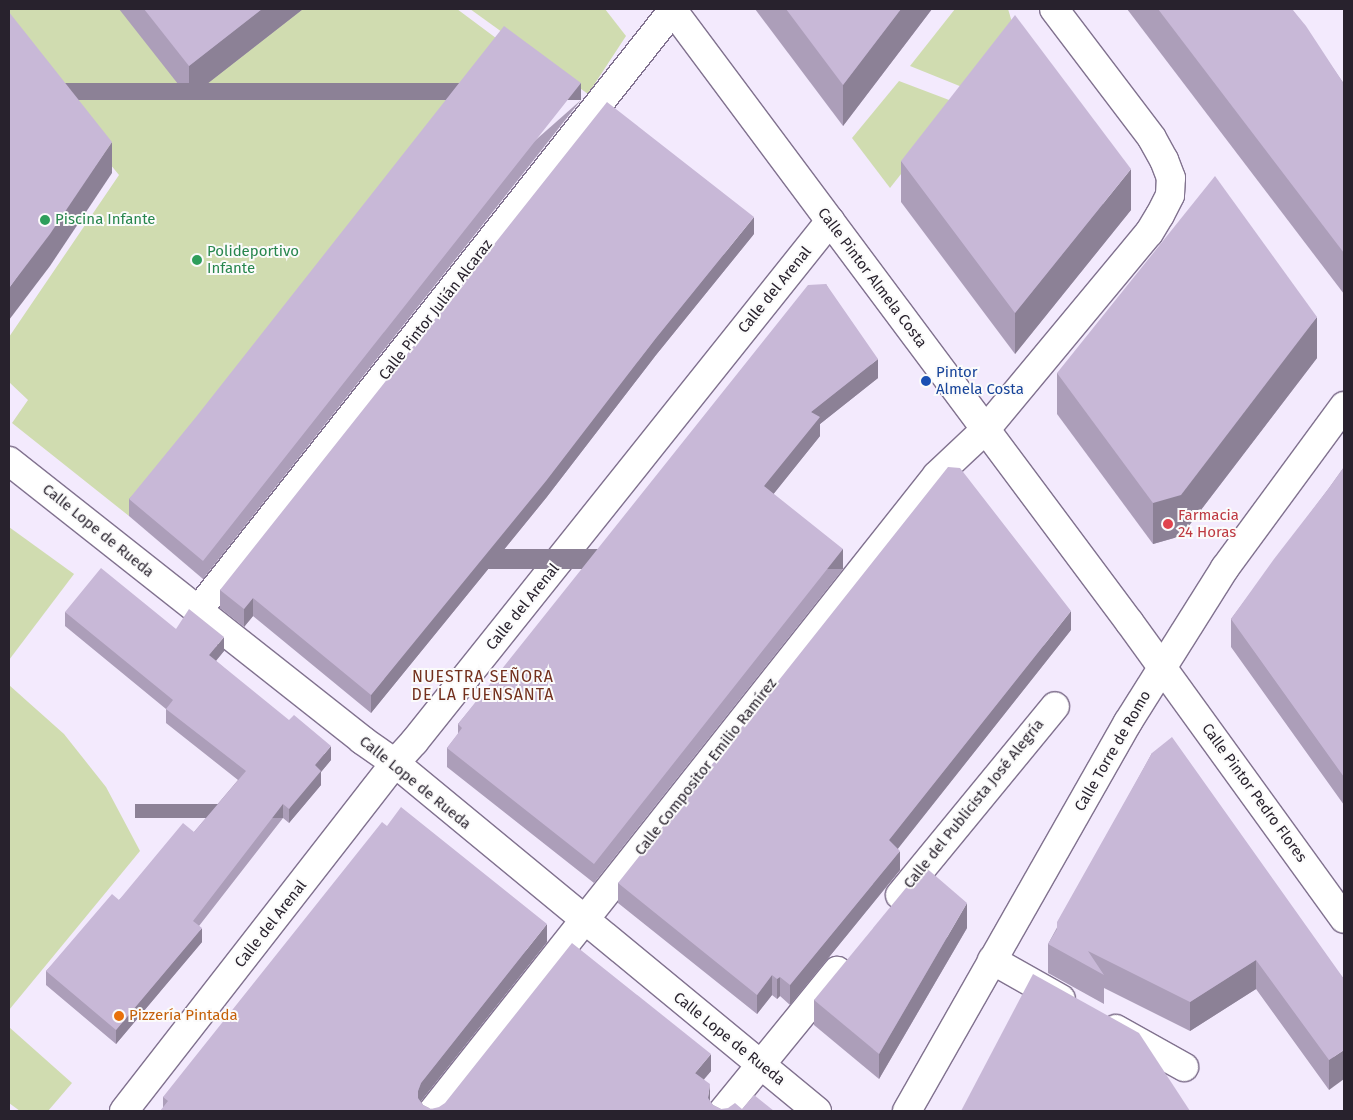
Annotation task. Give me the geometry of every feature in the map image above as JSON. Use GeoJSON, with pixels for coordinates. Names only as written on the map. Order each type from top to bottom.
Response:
{"type":"FeatureCollection","features":[{"type":"Feature","properties":{"kind":"street","name":"Calle Pintor Almela Costa"},"geometry":{"type":"LineString","coordinates":[[672,9],[1163,667]]}},
{"type":"Feature","properties":{"kind":"street","name":"Calle Pintor Julián Alcaraz"},"geometry":{"type":"LineString","coordinates":[[199,610],[672,9]]}},
{"type":"Feature","properties":{"kind":"street","name":"Calle Compositor Emilio Ramírez"},"geometry":{"type":"LineString","coordinates":[[434,1111],[937,475],[986,429],[1149,234],[1170,195],[1171,178],[1164,160],[1152,138],[1054,9]]}},
{"type":"Feature","properties":{"kind":"street","name":"Calle del Arenal"},"geometry":{"type":"LineString","coordinates":[[124,1111],[395,763],[427,727],[830,221]]}},
{"type":"Feature","properties":{"kind":"street","name":"Calle Torre de Romo"},"geometry":{"type":"LineString","coordinates":[[907,1111],[1128,722],[1225,568],[1344,406]]}},
{"type":"Feature","properties":{"kind":"street","name":"Calle Lope de Rueda"},"geometry":{"type":"LineString","coordinates":[[9,461],[362,740],[395,763],[817,1111]]}},
{"type":"Feature","properties":{"kind":"street","name":"Calle Pintor Pedro Flores"},"geometry":{"type":"LineString","coordinates":[[1163,667],[1344,919]]}},
{"type":"Feature","properties":{"kind":"street","name":"Calle del Publicista José Alegría"},"geometry":{"type":"LineString","coordinates":[[885,913],[1055,706]]}},
{"type":"Feature","properties":{"kind":"street"},"geometry":{"type":"LineString","coordinates":[[723,1111],[854,951]]}},
{"type":"Feature","properties":{"kind":"street"},"geometry":{"type":"LineString","coordinates":[[992,960],[1184,1067]]}},
{"type":"Feature","properties":{"kind":"green space","name":"Polideportivo Infante"},"geometry":{"type":"Polygon","coordinates":[[[9,9],[457,9],[504,44],[129,516],[12,423],[28,400],[9,382],[9,337],[119,175],[9,41],[9,9]]]}},
{"type":"Feature","properties":{"kind":"green space"},"geometry":{"type":"Polygon","coordinates":[[[470,9],[605,9],[626,36],[588,94],[470,9]]]}},
{"type":"Feature","properties":{"kind":"green space"},"geometry":{"type":"Polygon","coordinates":[[[955,9],[1008,9],[1012,22],[967,89],[910,66],[955,9]]]}},
{"type":"Feature","properties":{"kind":"green space"},"geometry":{"type":"Polygon","coordinates":[[[899,81],[957,103],[890,188],[852,138],[899,81]]]}},
{"type":"Feature","properties":{"kind":"green space"},"geometry":{"type":"Polygon","coordinates":[[[9,527],[74,574],[9,660],[9,527]]]}},
{"type":"Feature","properties":{"kind":"green space"},"geometry":{"type":"Polygon","coordinates":[[[9,685],[64,734],[106,787],[140,851],[9,1010],[9,685]]]}},
{"type":"Feature","properties":{"kind":"green space"},"geometry":{"type":"Polygon","coordinates":[[[9,1027],[72,1083],[48,1111],[20,1111],[9,1103],[9,1027]]]}},
{"type":"Feature","properties":{"kind":"building"},"geometry":{"type":"Polygon","coordinates":[[[144,9],[262,9],[189,66],[144,9]]]}},
{"type":"Feature","properties":{"kind":"building"},"geometry":{"type":"Polygon","coordinates":[[[786,9],[901,9],[843,85],[786,9]]]}},
{"type":"Feature","properties":{"kind":"building"},"geometry":{"type":"Polygon","coordinates":[[[1158,9],[1292,9],[1306,26],[1344,84],[1344,253],[1158,9]]]}},
{"type":"Feature","properties":{"kind":"building","name":"Piscina Infante"},"geometry":{"type":"Polygon","coordinates":[[[9,12],[112,142],[50,234],[9,288],[9,12]]]}},
{"type":"Feature","properties":{"kind":"building"},"geometry":{"type":"Polygon","coordinates":[[[1015,15],[1131,169],[1015,313],[901,161],[1015,15]]]}},
{"type":"Feature","properties":{"kind":"building"},"geometry":{"type":"Polygon","coordinates":[[[504,26],[581,83],[203,561],[129,499],[196,417],[504,26]]]}},
{"type":"Feature","properties":{"kind":"building"},"geometry":{"type":"Polygon","coordinates":[[[607,102],[754,217],[656,338],[546,481],[371,695],[253,598],[244,609],[220,590],[607,102]]]}},
{"type":"Feature","properties":{"kind":"building"},"geometry":{"type":"Polygon","coordinates":[[[1215,176],[1317,317],[1181,495],[1153,503],[1057,373],[1215,176]]]}},
{"type":"Feature","properties":{"kind":"building"},"geometry":{"type":"Polygon","coordinates":[[[826,284],[878,359],[811,412],[820,417],[764,486],[843,549],[594,864],[447,748],[462,728],[458,724],[808,285],[826,284]]]}},
{"type":"Feature","properties":{"kind":"building"},"geometry":{"type":"Polygon","coordinates":[[[948,467],[960,468],[1071,611],[889,840],[900,851],[790,985],[780,977],[777,979],[772,975],[757,995],[618,883],[948,467]]]}},
{"type":"Feature","properties":{"kind":"building"},"geometry":{"type":"Polygon","coordinates":[[[1344,467],[1344,777],[1231,619],[1344,467]]]}},
{"type":"Feature","properties":{"kind":"building"},"geometry":{"type":"Polygon","coordinates":[[[101,568],[176,629],[189,609],[224,637],[209,655],[289,720],[294,715],[331,746],[315,765],[321,771],[289,809],[283,804],[193,921],[202,928],[116,1030],[46,971],[112,894],[119,900],[183,823],[194,832],[246,771],[166,709],[173,700],[65,612],[101,568]]]}},
{"type":"Feature","properties":{"kind":"building"},"geometry":{"type":"Polygon","coordinates":[[[1172,737],[1344,979],[1344,1050],[1329,1060],[1256,960],[1190,1002],[1088,951],[1104,975],[1048,944],[1057,929],[1057,922],[1152,753],[1172,737]]]}},
{"type":"Feature","properties":{"kind":"building"},"geometry":{"type":"Polygon","coordinates":[[[401,807],[547,924],[421,1083],[418,1098],[423,1105],[431,1109],[445,1103],[572,943],[711,1054],[695,1073],[710,1084],[708,1098],[713,1105],[721,1109],[728,1108],[735,1103],[742,1109],[754,1095],[774,1111],[160,1111],[168,1101],[163,1097],[382,822],[387,826],[401,807]]]}},
{"type":"Feature","properties":{"kind":"building"},"geometry":{"type":"Polygon","coordinates":[[[924,866],[967,903],[879,1054],[814,1000],[924,866]]]}},
{"type":"Feature","properties":{"kind":"building"},"geometry":{"type":"Polygon","coordinates":[[[1033,974],[1139,1033],[1190,1111],[961,1111],[1033,974]]]}},
{"type":"Feature","properties":{"kind":"place","name":"Piscina Infante"},"geometry":{"type":"Point","coordinates":[45,220]}},
{"type":"Feature","properties":{"kind":"place","name":"Polideportivo Infante"},"geometry":{"type":"Point","coordinates":[197,260]}},
{"type":"Feature","properties":{"kind":"place","name":"Pintor Almela Costa"},"geometry":{"type":"Point","coordinates":[926,381]}},
{"type":"Feature","properties":{"kind":"place","name":"Farmacia 24 Horas"},"geometry":{"type":"Point","coordinates":[1168,524]}},
{"type":"Feature","properties":{"kind":"place","name":"Pizzería Pintada"},"geometry":{"type":"Point","coordinates":[119,1016]}},
{"type":"Feature","properties":{"kind":"district","name":"NUESTRA SEÑORA DE LA FUENSANTA"},"geometry":{"type":"Point","coordinates":[483,686]}}]}
